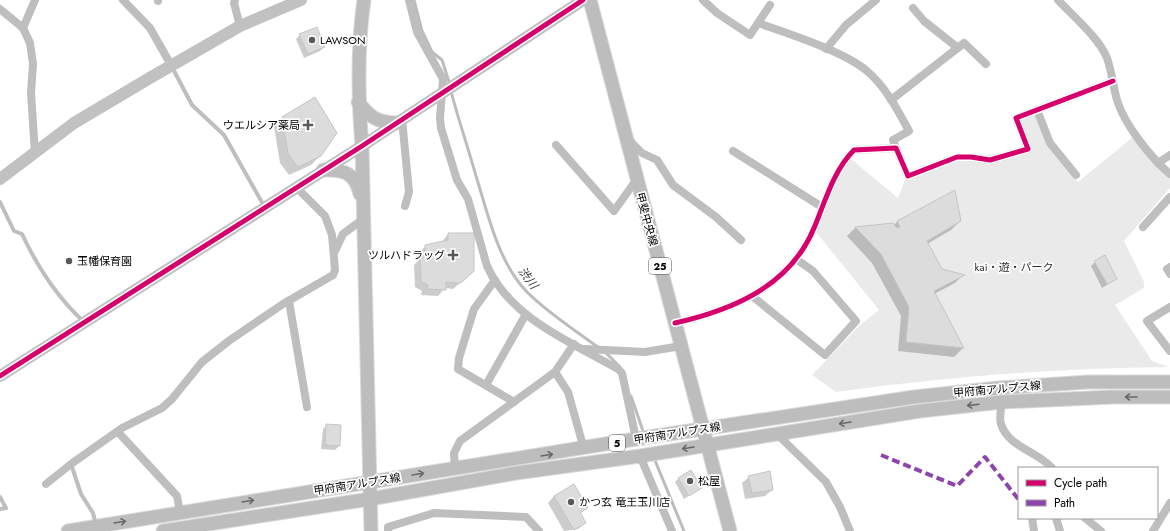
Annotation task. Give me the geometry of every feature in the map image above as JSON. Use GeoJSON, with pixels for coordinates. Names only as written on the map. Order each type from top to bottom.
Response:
{"type":"FeatureCollection","features":[{"type":"Feature","properties":{"kind":"main road"},"geometry":{"type":"LineString","coordinates":[[364,0],[360,24],[358,102],[362,146],[371,531]]}},
{"type":"Feature","properties":{"kind":"main road","name":"甲斐中央線"},"geometry":{"type":"LineString","coordinates":[[590,0],[730,531]]}},
{"type":"Feature","properties":{"kind":"main road"},"geometry":{"type":"LineString","coordinates":[[358,102],[368,114],[381,122],[399,121]]}},
{"type":"Feature","properties":{"kind":"main road"},"geometry":{"type":"LineString","coordinates":[[323,170],[342,171],[350,175],[357,182],[363,213]]}},
{"type":"Feature","properties":{"kind":"main road","name":"甲府南アルプス線"},"geometry":{"type":"LineString","coordinates":[[68,531],[584,449],[636,439],[914,397],[998,388],[1088,382],[1170,382]]}},
{"type":"Feature","properties":{"kind":"main road","name":"甲府南アルプス線"},"geometry":{"type":"LineString","coordinates":[[164,531],[370,499],[516,473],[640,456],[920,411],[1002,402],[1113,397],[1170,397]]}},
{"type":"Feature","properties":{"kind":"street"},"geometry":{"type":"LineString","coordinates":[[23,28],[35,0]]}},
{"type":"Feature","properties":{"kind":"street"},"geometry":{"type":"LineString","coordinates":[[123,0],[150,28],[171,65]]}},
{"type":"Feature","properties":{"kind":"street"},"geometry":{"type":"LineString","coordinates":[[235,0],[234,3],[240,26]]}},
{"type":"Feature","properties":{"kind":"street"},"geometry":{"type":"LineString","coordinates":[[0,179],[74,123],[171,65],[240,26],[301,0]]}},
{"type":"Feature","properties":{"kind":"street"},"geometry":{"type":"LineString","coordinates":[[409,0],[417,32],[443,79],[440,118],[441,128],[458,180],[468,199],[487,266],[495,280],[508,297],[533,321],[618,368],[622,373],[636,439]]}},
{"type":"Feature","properties":{"kind":"street"},"geometry":{"type":"LineString","coordinates":[[0,376],[264,206],[362,146],[582,0]]}},
{"type":"Feature","properties":{"kind":"street"},"geometry":{"type":"LineString","coordinates":[[703,0],[717,13],[750,35],[770,5]]}},
{"type":"Feature","properties":{"kind":"street"},"geometry":{"type":"LineString","coordinates":[[826,50],[846,25],[876,0]]}},
{"type":"Feature","properties":{"kind":"street"},"geometry":{"type":"LineString","coordinates":[[1058,0],[1100,46],[1107,58],[1117,100],[1125,119],[1158,163],[1170,174]]}},
{"type":"Feature","properties":{"kind":"street"},"geometry":{"type":"LineString","coordinates":[[913,8],[924,21],[958,48]]}},
{"type":"Feature","properties":{"kind":"street"},"geometry":{"type":"LineString","coordinates":[[0,9],[23,28],[30,43],[33,64],[31,93],[35,153]]}},
{"type":"Feature","properties":{"kind":"street"},"geometry":{"type":"LineString","coordinates":[[758,23],[794,35],[855,62],[868,72],[891,100],[909,131],[893,140],[908,176],[957,157],[971,157],[990,160],[1028,149],[1016,118],[1113,81]]}},
{"type":"Feature","properties":{"kind":"street"},"geometry":{"type":"LineString","coordinates":[[891,100],[964,43],[986,64]]}},
{"type":"Feature","properties":{"kind":"street"},"geometry":{"type":"LineString","coordinates":[[1037,110],[1050,143],[1076,175]]}},
{"type":"Feature","properties":{"kind":"street"},"geometry":{"type":"LineString","coordinates":[[399,121],[409,192],[405,206]]}},
{"type":"Feature","properties":{"kind":"street"},"geometry":{"type":"LineString","coordinates":[[625,136],[642,153],[657,160],[673,184],[716,217],[741,240]]}},
{"type":"Feature","properties":{"kind":"street"},"geometry":{"type":"LineString","coordinates":[[556,145],[614,211],[637,179]]}},
{"type":"Feature","properties":{"kind":"street"},"geometry":{"type":"LineString","coordinates":[[675,324],[708,315],[752,296],[762,291],[784,275],[814,230],[822,207],[839,171],[854,150],[896,148]]}},
{"type":"Feature","properties":{"kind":"street"},"geometry":{"type":"LineString","coordinates":[[733,151],[822,207]]}},
{"type":"Feature","properties":{"kind":"street"},"geometry":{"type":"LineString","coordinates":[[1158,163],[1170,155]]}},
{"type":"Feature","properties":{"kind":"street"},"geometry":{"type":"LineString","coordinates":[[46,484],[71,464],[118,432],[162,408],[172,399],[202,362],[230,340],[289,301],[333,275],[334,256],[332,235],[325,216],[296,187]]}},
{"type":"Feature","properties":{"kind":"street"},"geometry":{"type":"LineString","coordinates":[[1143,227],[1170,197]]}},
{"type":"Feature","properties":{"kind":"street"},"geometry":{"type":"LineString","coordinates":[[334,256],[337,244],[343,234],[363,213]]}},
{"type":"Feature","properties":{"kind":"street"},"geometry":{"type":"LineString","coordinates":[[752,296],[825,355],[856,321],[813,271],[796,259]]}},
{"type":"Feature","properties":{"kind":"street"},"geometry":{"type":"LineString","coordinates":[[1170,267],[1167,269],[1170,274]]}},
{"type":"Feature","properties":{"kind":"street"},"geometry":{"type":"LineString","coordinates":[[495,280],[474,309],[459,358],[458,368],[514,402]]}},
{"type":"Feature","properties":{"kind":"street"},"geometry":{"type":"LineString","coordinates":[[289,301],[307,407]]}},
{"type":"Feature","properties":{"kind":"street"},"geometry":{"type":"LineString","coordinates":[[1170,307],[1147,321],[1170,351]]}},
{"type":"Feature","properties":{"kind":"street"},"geometry":{"type":"LineString","coordinates":[[486,385],[526,314]]}},
{"type":"Feature","properties":{"kind":"street"},"geometry":{"type":"LineString","coordinates":[[455,469],[454,453],[460,441],[555,372],[574,344]]}},
{"type":"Feature","properties":{"kind":"street"},"geometry":{"type":"LineString","coordinates":[[582,349],[645,352],[681,346]]}},
{"type":"Feature","properties":{"kind":"street"},"geometry":{"type":"LineString","coordinates":[[555,372],[568,392],[584,449]]}},
{"type":"Feature","properties":{"kind":"street"},"geometry":{"type":"LineString","coordinates":[[1002,402],[1001,423],[1013,442],[1046,462],[1051,467]]}},
{"type":"Feature","properties":{"kind":"street"},"geometry":{"type":"LineString","coordinates":[[118,432],[177,496],[180,512]]}},
{"type":"Feature","properties":{"kind":"street"},"geometry":{"type":"LineString","coordinates":[[777,434],[826,482],[840,507],[850,531]]}},
{"type":"Feature","properties":{"kind":"street"},"geometry":{"type":"LineString","coordinates":[[640,456],[672,531]]}},
{"type":"Feature","properties":{"kind":"street"},"geometry":{"type":"LineString","coordinates":[[1153,531],[1170,502]]}},
{"type":"Feature","properties":{"kind":"street"},"geometry":{"type":"LineString","coordinates":[[388,531],[388,527],[434,513],[526,517],[539,531]]}},
{"type":"Feature","properties":{"kind":"street"},"geometry":{"type":"LineString","coordinates":[[1032,519],[1034,531]]}},
{"type":"Feature","properties":{"kind":"street"},"geometry":{"type":"LineString","coordinates":[[1056,519],[1060,531]]}},
{"type":"Feature","properties":{"kind":"street"},"geometry":{"type":"LineString","coordinates":[[1086,519],[1101,531]]}},
{"type":"Feature","properties":{"kind":"lane"},"geometry":{"type":"LineString","coordinates":[[171,65],[192,105],[224,135],[264,206]]}},
{"type":"Feature","properties":{"kind":"lane"},"geometry":{"type":"LineString","coordinates":[[0,202],[14,231],[22,234],[31,254],[51,287],[65,304],[84,322]]}},
{"type":"Feature","properties":{"kind":"lane"},"geometry":{"type":"LineString","coordinates":[[71,464],[81,494],[93,513],[96,526]]}},
{"type":"Feature","properties":{"kind":"lane"},"geometry":{"type":"LineString","coordinates":[[0,497],[6,508],[0,509]]}},
{"type":"Feature","properties":{"kind":"green space","name":"kai・遊・パーク"},"geometry":{"type":"Polygon","coordinates":[[[1036,112],[1048,144],[1078,182],[1133,137],[1170,178],[1170,188],[1124,241],[1144,282],[1144,288],[1115,305],[1152,361],[1169,367],[1085,369],[1002,374],[836,392],[812,375],[860,325],[879,310],[816,232],[828,199],[850,158],[898,198],[905,180],[958,159],[1031,150],[1019,119],[1036,112]]]}},
{"type":"Feature","properties":{"kind":"building","name":"LAWSON"},"geometry":{"type":"Polygon","coordinates":[[[317,27],[325,47],[308,54],[299,34],[317,27]]]}},
{"type":"Feature","properties":{"kind":"building","name":"ウエルシア薬局"},"geometry":{"type":"Polygon","coordinates":[[[315,97],[337,133],[321,156],[298,167],[288,154],[282,117],[315,97]]]}},
{"type":"Feature","properties":{"kind":"building"},"geometry":{"type":"Polygon","coordinates":[[[955,190],[961,221],[927,241],[942,269],[965,275],[934,291],[964,348],[906,342],[909,307],[881,254],[855,227],[893,223],[897,228],[900,227],[897,221],[955,190]]]}},
{"type":"Feature","properties":{"kind":"building"},"geometry":{"type":"Polygon","coordinates":[[[448,233],[474,233],[474,271],[461,283],[446,282],[446,290],[427,289],[428,285],[421,281],[420,257],[425,257],[425,245],[448,240],[448,233]]]}},
{"type":"Feature","properties":{"kind":"building"},"geometry":{"type":"Polygon","coordinates":[[[1105,255],[1117,279],[1107,284],[1094,261],[1105,255]]]}},
{"type":"Feature","properties":{"kind":"building"},"geometry":{"type":"Polygon","coordinates":[[[326,424],[341,425],[340,446],[325,445],[326,424]]]}},
{"type":"Feature","properties":{"kind":"building"},"geometry":{"type":"Polygon","coordinates":[[[691,470],[702,488],[689,496],[678,478],[691,470]]]}},
{"type":"Feature","properties":{"kind":"building"},"geometry":{"type":"Polygon","coordinates":[[[770,471],[773,490],[752,493],[748,476],[770,471]]]}},
{"type":"Feature","properties":{"kind":"building","name":"かつ玄 竜王玉川店"},"geometry":{"type":"Polygon","coordinates":[[[574,484],[588,508],[580,512],[586,523],[574,530],[554,496],[574,484]]]}},
{"type":"Feature","properties":{"kind":"waterway","name":"渋川"},"geometry":{"type":"LineString","coordinates":[[414,0],[422,31],[432,52],[442,60],[450,85]]}},
{"type":"Feature","properties":{"kind":"waterway","name":"渋川"},"geometry":{"type":"LineString","coordinates":[[451,91],[495,237],[508,267],[517,280],[535,300],[599,348]]}},
{"type":"Feature","properties":{"kind":"waterway","name":"渋川"},"geometry":{"type":"LineString","coordinates":[[605,352],[620,367]]}},
{"type":"Feature","properties":{"kind":"waterway","name":"渋川"},"geometry":{"type":"LineString","coordinates":[[631,396],[644,434]]}},
{"type":"Feature","properties":{"kind":"waterway","name":"渋川"},"geometry":{"type":"LineString","coordinates":[[654,458],[684,531]]}},
{"type":"Feature","properties":{"kind":"marked path"},"geometry":{"type":"LineString","coordinates":[[881,455],[957,486],[985,457],[1018,499]]}},
{"type":"Feature","properties":{"kind":"cycle path"},"geometry":{"type":"LineString","coordinates":[[0,376],[362,146],[583,0]]}},
{"type":"Feature","properties":{"kind":"cycle path"},"geometry":{"type":"LineString","coordinates":[[675,323],[697,318],[738,303],[775,280],[804,248],[840,167],[854,150],[896,148],[908,176],[957,157],[971,157],[990,160],[1028,149],[1016,118],[1113,81]]}},
{"type":"Feature","properties":{"kind":"place","name":"LAWSON"},"geometry":{"type":"Point","coordinates":[312,40]}},
{"type":"Feature","properties":{"kind":"place","name":"ウエルシア薬局"},"geometry":{"type":"Point","coordinates":[308,125]}},
{"type":"Feature","properties":{"kind":"place","name":"ツルハドラッグ"},"geometry":{"type":"Point","coordinates":[453,255]}},
{"type":"Feature","properties":{"kind":"place","name":"玉幡保育園"},"geometry":{"type":"Point","coordinates":[69,261]}},
{"type":"Feature","properties":{"kind":"place","name":"松屋"},"geometry":{"type":"Point","coordinates":[690,481]}},
{"type":"Feature","properties":{"kind":"place","name":"かつ玄 竜王玉川店"},"geometry":{"type":"Point","coordinates":[571,502]}}]}
